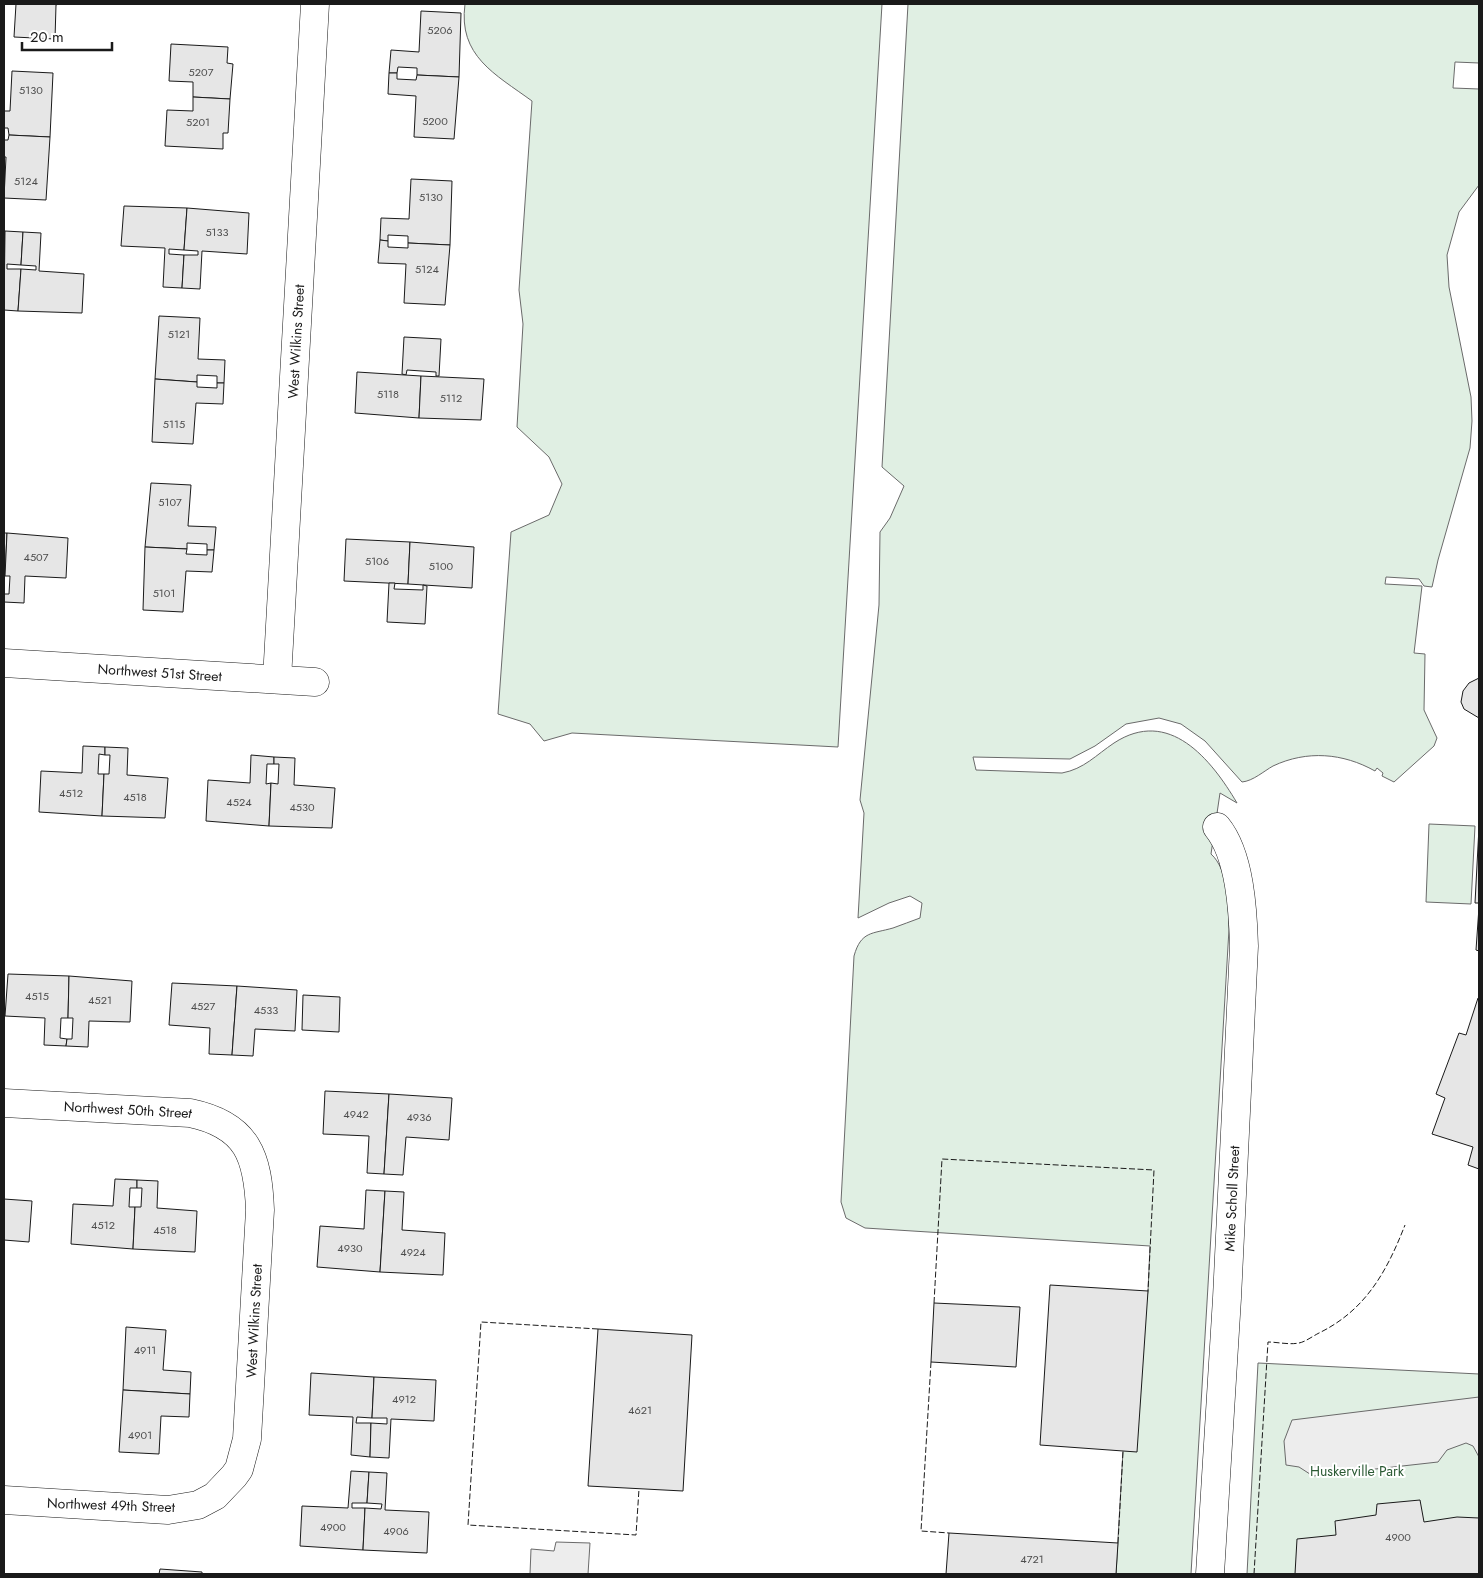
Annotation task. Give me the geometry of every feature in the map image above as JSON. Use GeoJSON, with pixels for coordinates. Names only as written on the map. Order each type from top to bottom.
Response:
{"type":"FeatureCollection","features":[{"type":"Feature","properties":{"kind":"street","name":"West Wilkins Street"},"geometry":{"type":"LineString","coordinates":[[277,679],[315,4]]}},
{"type":"Feature","properties":{"kind":"street","name":"Northwest 51st Street"},"geometry":{"type":"LineString","coordinates":[[4,663],[315,682]]}},
{"type":"Feature","properties":{"kind":"street","name":"Mike Scholl Street"},"geometry":{"type":"LineString","coordinates":[[1210,1574],[1227,1298],[1244,946],[1243,907],[1237,876],[1224,834],[1218,827]]}},
{"type":"Feature","properties":{"kind":"street","name":"Northwest 50th Street"},"geometry":{"type":"LineString","coordinates":[[4,1102],[190,1113],[225,1124],[244,1140]]}},
{"type":"Feature","properties":{"kind":"street","name":"West Wilkins Street"},"geometry":{"type":"LineString","coordinates":[[215,1496],[239,1469],[247,1439],[260,1210],[258,1173],[253,1157],[244,1140]]}},
{"type":"Feature","properties":{"kind":"street","name":"Northwest 49th Street"},"geometry":{"type":"LineString","coordinates":[[4,1500],[168,1510],[198,1505],[215,1496]]}},
{"type":"Feature","properties":{"kind":"green space"},"geometry":{"type":"Polygon","coordinates":[[[465,4],[882,4],[838,747],[572,733],[544,741],[530,724],[498,714],[511,532],[549,515],[562,484],[549,457],[517,427],[523,324],[519,290],[532,101],[493,72],[473,50],[467,37],[464,22],[465,4]]]}},
{"type":"Feature","properties":{"kind":"green space"},"geometry":{"type":"Polygon","coordinates":[[[908,4],[1479,4],[1479,63],[1455,62],[1453,88],[1479,89],[1479,185],[1459,212],[1447,255],[1449,287],[1471,397],[1470,448],[1432,587],[1424,586],[1419,579],[1386,577],[1385,584],[1422,586],[1414,653],[1425,654],[1424,710],[1437,738],[1434,746],[1394,782],[1382,776],[1383,773],[1377,768],[1375,771],[1338,757],[1312,756],[1286,761],[1273,766],[1250,780],[1242,782],[1205,741],[1181,724],[1159,718],[1126,724],[1095,746],[1070,759],[973,757],[976,770],[1062,773],[1083,765],[1114,743],[1134,733],[1153,731],[1170,735],[1186,743],[1201,755],[1227,786],[1237,803],[1220,793],[1211,854],[1217,861],[1224,879],[1228,900],[1229,929],[1191,1574],[1116,1574],[1123,1451],[1148,1291],[1150,1246],[865,1228],[846,1218],[841,1202],[854,956],[860,942],[868,935],[920,918],[922,903],[910,896],[889,903],[858,918],[864,813],[860,800],[879,605],[880,532],[890,518],[904,486],[882,467],[908,4]]]}},
{"type":"Feature","properties":{"kind":"green space"},"geometry":{"type":"Polygon","coordinates":[[[1429,824],[1475,826],[1471,904],[1426,902],[1429,824]]]}},
{"type":"Feature","properties":{"kind":"green space","name":"Huskerville Park"},"geometry":{"type":"Polygon","coordinates":[[[1258,1363],[1479,1374],[1479,1574],[1247,1574],[1258,1363]]]}},
{"type":"Feature","properties":{"kind":"shaded area"},"geometry":{"type":"Polygon","coordinates":[[[1479,1397],[1479,1457],[1473,1446],[1466,1443],[1447,1450],[1438,1462],[1313,1476],[1299,1467],[1286,1465],[1284,1441],[1292,1420],[1479,1397]]]}},
{"type":"Feature","properties":{"kind":"shaded area"},"geometry":{"type":"Polygon","coordinates":[[[556,1542],[590,1543],[588,1574],[530,1574],[531,1549],[554,1551],[556,1542]]]}},
{"type":"Feature","properties":{"kind":"building"},"geometry":{"type":"Polygon","coordinates":[[[16,4],[58,4],[56,5],[55,39],[14,37],[16,4]]]}},
{"type":"Feature","properties":{"kind":"building"},"geometry":{"type":"Polygon","coordinates":[[[421,11],[461,13],[459,77],[417,75],[417,68],[398,67],[397,73],[389,73],[391,50],[419,52],[421,11]]]}},
{"type":"Feature","properties":{"kind":"building"},"geometry":{"type":"Polygon","coordinates":[[[171,44],[228,47],[227,63],[233,64],[230,99],[193,97],[193,82],[169,81],[171,44]]]}},
{"type":"Feature","properties":{"kind":"building"},"geometry":{"type":"Polygon","coordinates":[[[12,71],[53,73],[50,137],[9,135],[8,128],[4,128],[4,111],[10,111],[12,71]]]}},
{"type":"Feature","properties":{"kind":"building"},"geometry":{"type":"Polygon","coordinates":[[[389,73],[397,73],[397,79],[416,80],[417,75],[459,77],[454,139],[414,137],[416,96],[388,94],[389,73]]]}},
{"type":"Feature","properties":{"kind":"building"},"geometry":{"type":"Polygon","coordinates":[[[193,97],[230,99],[228,133],[223,133],[223,149],[165,146],[167,110],[193,111],[193,97]]]}},
{"type":"Feature","properties":{"kind":"building"},"geometry":{"type":"Polygon","coordinates":[[[9,135],[50,137],[46,200],[4,198],[6,157],[4,157],[4,140],[8,140],[9,135]]]}},
{"type":"Feature","properties":{"kind":"building"},"geometry":{"type":"Polygon","coordinates":[[[411,179],[452,181],[450,245],[408,243],[408,236],[388,235],[388,241],[380,240],[381,218],[409,219],[411,179]]]}},
{"type":"Feature","properties":{"kind":"building"},"geometry":{"type":"Polygon","coordinates":[[[124,206],[187,208],[184,250],[169,249],[169,254],[184,255],[182,288],[163,287],[165,248],[121,246],[124,206]]]}},
{"type":"Feature","properties":{"kind":"building"},"geometry":{"type":"Polygon","coordinates":[[[187,208],[249,213],[247,254],[202,251],[200,289],[182,288],[184,255],[198,255],[198,251],[184,250],[187,208]]]}},
{"type":"Feature","properties":{"kind":"building"},"geometry":{"type":"Polygon","coordinates":[[[5,231],[23,232],[21,265],[7,264],[7,269],[21,269],[18,311],[4,310],[5,231]]]}},
{"type":"Feature","properties":{"kind":"building"},"geometry":{"type":"Polygon","coordinates":[[[23,232],[41,233],[39,271],[84,274],[82,313],[18,311],[21,269],[36,270],[36,266],[21,265],[23,232]]]}},
{"type":"Feature","properties":{"kind":"building"},"geometry":{"type":"Polygon","coordinates":[[[380,240],[388,241],[388,247],[408,248],[408,243],[450,245],[445,305],[404,303],[406,264],[378,263],[380,240]]]}},
{"type":"Feature","properties":{"kind":"building"},"geometry":{"type":"Polygon","coordinates":[[[159,316],[200,318],[198,359],[225,360],[224,383],[217,383],[217,376],[197,375],[197,382],[155,379],[159,316]]]}},
{"type":"Feature","properties":{"kind":"building"},"geometry":{"type":"Polygon","coordinates":[[[404,337],[441,339],[439,376],[436,376],[436,372],[407,370],[406,375],[402,374],[404,337]]]}},
{"type":"Feature","properties":{"kind":"building"},"geometry":{"type":"Polygon","coordinates":[[[357,372],[421,376],[419,418],[355,413],[357,372]]]}},
{"type":"Feature","properties":{"kind":"building"},"geometry":{"type":"Polygon","coordinates":[[[421,376],[484,379],[481,420],[419,418],[421,376]]]}},
{"type":"Feature","properties":{"kind":"building"},"geometry":{"type":"Polygon","coordinates":[[[155,379],[197,382],[197,387],[217,388],[217,383],[224,383],[223,404],[196,403],[193,444],[152,442],[155,379]]]}},
{"type":"Feature","properties":{"kind":"building"},"geometry":{"type":"Polygon","coordinates":[[[151,483],[191,485],[188,526],[216,527],[214,550],[207,550],[207,544],[187,543],[187,549],[145,547],[151,483]]]}},
{"type":"Feature","properties":{"kind":"building"},"geometry":{"type":"Polygon","coordinates":[[[4,533],[7,533],[5,576],[4,576],[4,533]]]}},
{"type":"Feature","properties":{"kind":"building"},"geometry":{"type":"Polygon","coordinates":[[[7,533],[68,538],[66,578],[25,576],[24,603],[4,602],[4,594],[9,594],[10,576],[5,576],[7,533]]]}},
{"type":"Feature","properties":{"kind":"building"},"geometry":{"type":"Polygon","coordinates":[[[346,539],[410,542],[408,584],[344,581],[346,539]]]}},
{"type":"Feature","properties":{"kind":"building"},"geometry":{"type":"Polygon","coordinates":[[[410,542],[474,547],[472,588],[408,584],[410,542]]]}},
{"type":"Feature","properties":{"kind":"building"},"geometry":{"type":"Polygon","coordinates":[[[145,547],[187,549],[186,554],[207,555],[207,550],[214,550],[212,572],[186,571],[183,612],[143,610],[145,547]]]}},
{"type":"Feature","properties":{"kind":"building"},"geometry":{"type":"Polygon","coordinates":[[[389,583],[395,583],[394,589],[423,590],[423,585],[427,586],[425,624],[387,622],[389,583]]]}},
{"type":"Feature","properties":{"kind":"building"},"geometry":{"type":"Polygon","coordinates":[[[1479,678],[1479,718],[1464,709],[1461,702],[1463,691],[1469,683],[1479,678]]]}},
{"type":"Feature","properties":{"kind":"building"},"geometry":{"type":"Polygon","coordinates":[[[83,746],[105,747],[105,755],[99,754],[98,774],[104,774],[102,816],[39,812],[41,771],[82,773],[83,746]]]}},
{"type":"Feature","properties":{"kind":"building"},"geometry":{"type":"Polygon","coordinates":[[[105,747],[128,748],[127,775],[168,778],[165,818],[102,816],[104,774],[109,774],[110,755],[105,755],[105,747]]]}},
{"type":"Feature","properties":{"kind":"building"},"geometry":{"type":"Polygon","coordinates":[[[251,755],[274,757],[274,764],[267,764],[266,784],[271,783],[269,826],[206,821],[208,780],[250,783],[251,755]]]}},
{"type":"Feature","properties":{"kind":"building"},"geometry":{"type":"Polygon","coordinates":[[[274,757],[295,758],[294,785],[335,788],[332,828],[269,826],[271,783],[278,784],[279,764],[274,764],[274,757]]]}},
{"type":"Feature","properties":{"kind":"building"},"geometry":{"type":"Polygon","coordinates":[[[1479,827],[1479,903],[1475,903],[1479,827]]]}},
{"type":"Feature","properties":{"kind":"building"},"geometry":{"type":"Polygon","coordinates":[[[1479,907],[1479,951],[1476,950],[1479,907]]]}},
{"type":"Feature","properties":{"kind":"building"},"geometry":{"type":"Polygon","coordinates":[[[8,974],[69,976],[68,1018],[61,1018],[60,1038],[67,1039],[66,1046],[44,1045],[45,1018],[5,1016],[8,974]]]}},
{"type":"Feature","properties":{"kind":"building"},"geometry":{"type":"Polygon","coordinates":[[[69,976],[132,981],[130,1022],[89,1021],[88,1047],[66,1046],[67,1039],[72,1039],[73,1018],[68,1018],[69,976]]]}},
{"type":"Feature","properties":{"kind":"building"},"geometry":{"type":"Polygon","coordinates":[[[172,983],[237,986],[232,1055],[209,1054],[210,1028],[169,1025],[172,983]]]}},
{"type":"Feature","properties":{"kind":"building"},"geometry":{"type":"Polygon","coordinates":[[[237,986],[297,990],[295,1031],[255,1029],[253,1056],[232,1055],[237,986]]]}},
{"type":"Feature","properties":{"kind":"building"},"geometry":{"type":"Polygon","coordinates":[[[303,995],[340,997],[339,1032],[302,1030],[303,995]]]}},
{"type":"Feature","properties":{"kind":"building"},"geometry":{"type":"Polygon","coordinates":[[[1478,998],[1479,1169],[1468,1165],[1473,1147],[1432,1134],[1445,1098],[1436,1094],[1459,1033],[1466,1035],[1478,998]]]}},
{"type":"Feature","properties":{"kind":"building"},"geometry":{"type":"Polygon","coordinates":[[[325,1091],[389,1094],[384,1174],[367,1173],[369,1136],[323,1134],[325,1091]]]}},
{"type":"Feature","properties":{"kind":"building"},"geometry":{"type":"Polygon","coordinates":[[[389,1094],[452,1098],[449,1140],[406,1137],[403,1175],[384,1174],[389,1094]]]}},
{"type":"Feature","properties":{"kind":"building"},"geometry":{"type":"Polygon","coordinates":[[[115,1179],[137,1180],[137,1188],[130,1188],[129,1207],[135,1207],[133,1249],[71,1244],[73,1204],[113,1206],[115,1179]]]}},
{"type":"Feature","properties":{"kind":"building"},"geometry":{"type":"Polygon","coordinates":[[[137,1180],[158,1181],[157,1208],[197,1211],[195,1252],[133,1249],[135,1207],[141,1207],[142,1188],[137,1188],[137,1180]]]}},
{"type":"Feature","properties":{"kind":"building"},"geometry":{"type":"Polygon","coordinates":[[[366,1190],[385,1191],[380,1272],[317,1267],[320,1226],[364,1229],[366,1190]]]}},
{"type":"Feature","properties":{"kind":"building"},"geometry":{"type":"Polygon","coordinates":[[[385,1191],[404,1192],[402,1230],[445,1233],[443,1275],[380,1272],[385,1191]]]}},
{"type":"Feature","properties":{"kind":"building"},"geometry":{"type":"Polygon","coordinates":[[[4,1199],[32,1201],[29,1242],[4,1240],[4,1199]]]}},
{"type":"Feature","properties":{"kind":"building"},"geometry":{"type":"Polygon","coordinates":[[[1050,1285],[1148,1291],[1137,1452],[1040,1445],[1050,1285]]]}},
{"type":"Feature","properties":{"kind":"building"},"geometry":{"type":"Polygon","coordinates":[[[934,1303],[1020,1307],[1016,1367],[931,1362],[934,1303]]]}},
{"type":"Feature","properties":{"kind":"building"},"geometry":{"type":"Polygon","coordinates":[[[126,1327],[166,1330],[163,1370],[191,1372],[190,1394],[123,1390],[126,1327]]]}},
{"type":"Feature","properties":{"kind":"building"},"geometry":{"type":"Polygon","coordinates":[[[598,1329],[692,1335],[683,1491],[588,1486],[598,1329]]]}},
{"type":"Feature","properties":{"kind":"building"},"geometry":{"type":"Polygon","coordinates":[[[311,1373],[374,1377],[372,1418],[357,1417],[356,1423],[371,1423],[370,1457],[351,1455],[353,1417],[309,1415],[311,1373]]]}},
{"type":"Feature","properties":{"kind":"building"},"geometry":{"type":"Polygon","coordinates":[[[374,1377],[436,1380],[434,1421],[391,1419],[389,1458],[370,1457],[371,1423],[387,1424],[387,1418],[372,1418],[374,1377]]]}},
{"type":"Feature","properties":{"kind":"building"},"geometry":{"type":"Polygon","coordinates":[[[123,1390],[190,1394],[189,1417],[161,1416],[159,1454],[119,1452],[123,1390]]]}},
{"type":"Feature","properties":{"kind":"building"},"geometry":{"type":"Polygon","coordinates":[[[351,1471],[369,1472],[367,1503],[352,1503],[352,1508],[365,1508],[363,1550],[300,1546],[302,1506],[348,1508],[351,1471]]]}},
{"type":"Feature","properties":{"kind":"building"},"geometry":{"type":"Polygon","coordinates":[[[369,1472],[387,1473],[385,1510],[429,1512],[427,1553],[363,1550],[365,1508],[381,1509],[382,1504],[367,1503],[369,1472]]]}},
{"type":"Feature","properties":{"kind":"building"},"geometry":{"type":"Polygon","coordinates":[[[1420,1500],[1424,1522],[1457,1517],[1479,1518],[1479,1574],[1295,1574],[1297,1539],[1336,1535],[1335,1521],[1376,1515],[1377,1504],[1420,1500]]]}},
{"type":"Feature","properties":{"kind":"building"},"geometry":{"type":"Polygon","coordinates":[[[949,1533],[1118,1543],[1116,1574],[946,1574],[949,1533]]]}},
{"type":"Feature","properties":{"kind":"building"},"geometry":{"type":"Polygon","coordinates":[[[160,1569],[202,1572],[202,1574],[159,1574],[160,1569]]]}},
{"type":"Feature","properties":{"kind":"fence"},"geometry":{"type":"LineString","coordinates":[[934,1303],[942,1159],[1154,1170],[1148,1291]]}},
{"type":"Feature","properties":{"kind":"fence"},"geometry":{"type":"LineString","coordinates":[[1254,1574],[1268,1342],[1291,1344],[1301,1342],[1335,1324],[1350,1313],[1373,1288],[1391,1258],[1405,1225]]}},
{"type":"Feature","properties":{"kind":"fence"},"geometry":{"type":"LineString","coordinates":[[598,1329],[481,1322],[468,1525],[636,1535],[639,1489]]}},
{"type":"Feature","properties":{"kind":"fence"},"geometry":{"type":"LineString","coordinates":[[931,1362],[921,1531],[949,1533]]}},
{"type":"Feature","properties":{"kind":"fence"},"geometry":{"type":"LineString","coordinates":[[1118,1543],[1123,1451]]}}]}
